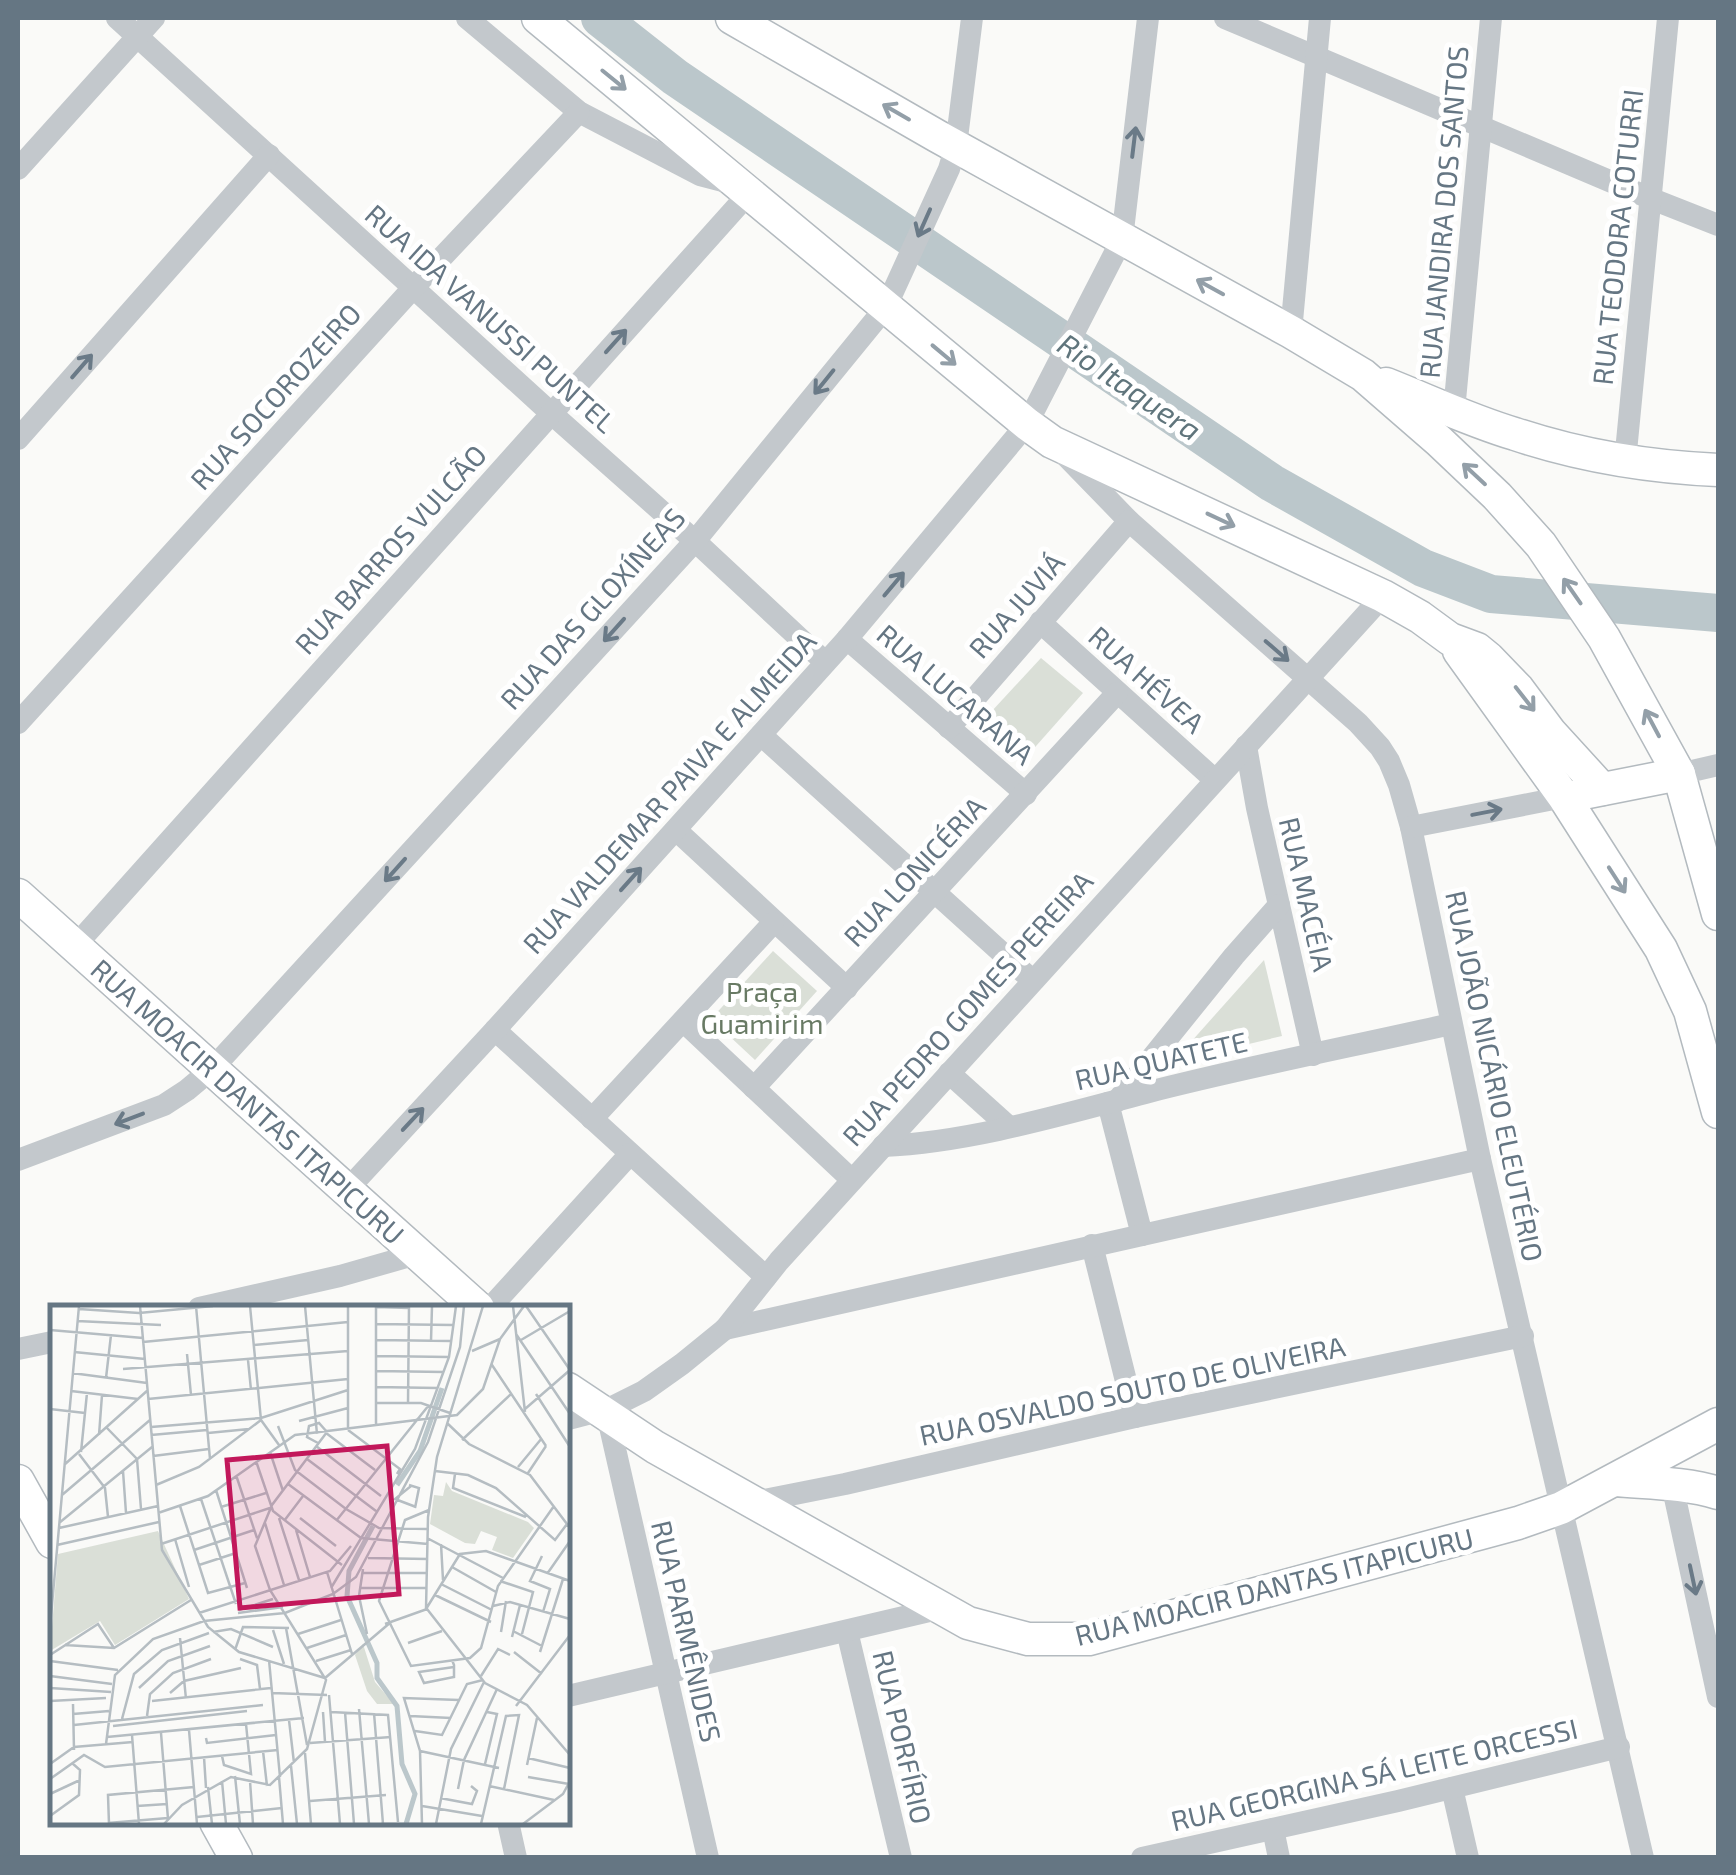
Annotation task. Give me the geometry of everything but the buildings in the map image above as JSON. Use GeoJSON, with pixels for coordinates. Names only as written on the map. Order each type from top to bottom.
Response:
{"type":"FeatureCollection","features":[{"type":"Feature","properties":{"kind":"street","name":"RUA IDA VANUSSI PUNTEL"},"geometry":{"type":"LineString","coordinates":[[116,18],[825,662]]}},
{"type":"Feature","properties":{"kind":"street"},"geometry":{"type":"LineString","coordinates":[[18,168],[154,18]]}},
{"type":"Feature","properties":{"kind":"street"},"geometry":{"type":"LineString","coordinates":[[467,18],[579,112],[700,175],[742,186]]}},
{"type":"Feature","properties":{"kind":"street"},"geometry":{"type":"LineString","coordinates":[[538,18],[742,186],[893,292],[1040,433],[1383,596],[1450,639],[1477,649],[1501,670],[1602,789]]}},
{"type":"Feature","properties":{"kind":"street"},"geometry":{"type":"LineString","coordinates":[[732,18],[953,158],[1122,239],[1363,375],[1567,450],[1678,469],[1718,470]]}},
{"type":"Feature","properties":{"kind":"street","name":"RUA DAS GLOXÍNEAS"},"geometry":{"type":"LineString","coordinates":[[18,1160],[164,1105],[212,1069],[695,541],[893,292],[953,158],[972,18]]}},
{"type":"Feature","properties":{"kind":"street","name":"RUA VALDEMAR PAIVA E ALMEIDA"},"geometry":{"type":"LineString","coordinates":[[346,1191],[825,662],[1040,433],[1045,391],[1122,239],[1148,18]]}},
{"type":"Feature","properties":{"kind":"street"},"geometry":{"type":"LineString","coordinates":[[1224,18],[1718,224]]}},
{"type":"Feature","properties":{"kind":"street"},"geometry":{"type":"LineString","coordinates":[[1292,332],[1320,18]]}},
{"type":"Feature","properties":{"kind":"street","name":"RUA JANDIRA DOS SANTOS"},"geometry":{"type":"LineString","coordinates":[[1454,411],[1491,18]]}},
{"type":"Feature","properties":{"kind":"street","name":"RUA TEODORA COTURRI"},"geometry":{"type":"LineString","coordinates":[[1626,462],[1668,18]]}},
{"type":"Feature","properties":{"kind":"street","name":"RUA SOCOROZEIRO"},"geometry":{"type":"LineString","coordinates":[[18,723],[413,288],[579,112]]}},
{"type":"Feature","properties":{"kind":"street"},"geometry":{"type":"LineString","coordinates":[[18,439],[269,155]]}},
{"type":"Feature","properties":{"kind":"street","name":"RUA BARROS VULCÃO"},"geometry":{"type":"LineString","coordinates":[[75,946],[552,414],[742,186]]}},
{"type":"Feature","properties":{"kind":"street"},"geometry":{"type":"LineString","coordinates":[[1363,375],[1497,496],[1540,545],[1604,638],[1678,774],[1718,914]]}},
{"type":"Feature","properties":{"kind":"street","name":"RUA JOÃO NICÁRIO ELEUTÉRIO"},"geometry":{"type":"LineString","coordinates":[[1040,433],[1129,520],[1358,723],[1380,747],[1399,785],[1480,1159],[1643,1858]]}},
{"type":"Feature","properties":{"kind":"street","name":"RUA JUVIÁ"},"geometry":{"type":"LineString","coordinates":[[949,728],[1129,520]]}},
{"type":"Feature","properties":{"kind":"street","name":"RUA PEDRO GOMES PEREIRA"},"geometry":{"type":"LineString","coordinates":[[591,1416],[644,1390],[725,1329],[852,1180],[1383,596]]}},
{"type":"Feature","properties":{"kind":"street","name":"RUA HÉVEA"},"geometry":{"type":"LineString","coordinates":[[1040,622],[1215,780]]}},
{"type":"Feature","properties":{"kind":"street","name":"RUA LUCARANA"},"geometry":{"type":"LineString","coordinates":[[847,639],[1026,794]]}},
{"type":"Feature","properties":{"kind":"street"},"geometry":{"type":"LineString","coordinates":[[1450,639],[1564,798],[1661,949],[1690,1011],[1718,1112]]}},
{"type":"Feature","properties":{"kind":"street","name":"RUA LONICÉRIA"},"geometry":{"type":"LineString","coordinates":[[754,1088],[1117,693]]}},
{"type":"Feature","properties":{"kind":"street"},"geometry":{"type":"LineString","coordinates":[[761,735],[1032,980]]}},
{"type":"Feature","properties":{"kind":"street","name":"RUA MACÉIA"},"geometry":{"type":"LineString","coordinates":[[1246,746],[1313,1056]]}},
{"type":"Feature","properties":{"kind":"street"},"geometry":{"type":"LineString","coordinates":[[1411,827],[1718,765]]}},
{"type":"Feature","properties":{"kind":"street"},"geometry":{"type":"LineString","coordinates":[[676,830],[847,988]]}},
{"type":"Feature","properties":{"kind":"street","name":"RUA MOACIR DANTAS ITAPICURU"},"geometry":{"type":"LineString","coordinates":[[18,895],[475,1305]]}},
{"type":"Feature","properties":{"kind":"street"},"geometry":{"type":"LineString","coordinates":[[1142,1234],[1112,1102],[1279,905]]}},
{"type":"Feature","properties":{"kind":"street"},"geometry":{"type":"LineString","coordinates":[[592,1119],[774,923]]}},
{"type":"Feature","properties":{"kind":"street"},"geometry":{"type":"LineString","coordinates":[[683,1021],[852,1180]]}},
{"type":"Feature","properties":{"kind":"street","name":"RUA QUATETE"},"geometry":{"type":"LineString","coordinates":[[883,1146],[1009,1127],[1451,1024]]}},
{"type":"Feature","properties":{"kind":"street"},"geometry":{"type":"LineString","coordinates":[[495,1030],[766,1277]]}},
{"type":"Feature","properties":{"kind":"street"},"geometry":{"type":"LineString","coordinates":[[949,1073],[1009,1127]]}},
{"type":"Feature","properties":{"kind":"street"},"geometry":{"type":"LineString","coordinates":[[493,1305],[630,1154]]}},
{"type":"Feature","properties":{"kind":"street"},"geometry":{"type":"LineString","coordinates":[[725,1329],[1480,1159]]}},
{"type":"Feature","properties":{"kind":"street"},"geometry":{"type":"LineString","coordinates":[[1092,1246],[1135,1417]]}},
{"type":"Feature","properties":{"kind":"street"},"geometry":{"type":"LineString","coordinates":[[212,1305],[417,1254]]}},
{"type":"Feature","properties":{"kind":"street","name":"RUA OSVALDO SOUTO DE OLIVEIRA"},"geometry":{"type":"LineString","coordinates":[[754,1502],[1523,1336]]}},
{"type":"Feature","properties":{"kind":"street"},"geometry":{"type":"LineString","coordinates":[[18,1349],[50,1342]]}},
{"type":"Feature","properties":{"kind":"street","name":"RUA MOACIR DANTAS ITAPICURU"},"geometry":{"type":"LineString","coordinates":[[570,1391],[591,1416],[655,1447],[968,1623],[1028,1640],[1088,1638],[1518,1524],[1561,1508],[1718,1424]]}},
{"type":"Feature","properties":{"kind":"street","name":"RUA PARMÊNIDES"},"geometry":{"type":"LineString","coordinates":[[591,1416],[666,1673],[708,1858]]}},
{"type":"Feature","properties":{"kind":"street"},"geometry":{"type":"LineString","coordinates":[[1616,1480],[1672,1484],[1718,1494]]}},
{"type":"Feature","properties":{"kind":"street"},"geometry":{"type":"LineString","coordinates":[[18,1481],[50,1536]]}},
{"type":"Feature","properties":{"kind":"street"},"geometry":{"type":"LineString","coordinates":[[1672,1484],[1718,1698]]}},
{"type":"Feature","properties":{"kind":"street"},"geometry":{"type":"LineString","coordinates":[[570,1696],[942,1608]]}},
{"type":"Feature","properties":{"kind":"street","name":"RUA PORFÍRIO"},"geometry":{"type":"LineString","coordinates":[[847,1631],[901,1858]]}},
{"type":"Feature","properties":{"kind":"street","name":"RUA GEORGINA SÁ LEITE ORCESSI"},"geometry":{"type":"LineString","coordinates":[[1142,1858],[1618,1747]]}},
{"type":"Feature","properties":{"kind":"street"},"geometry":{"type":"LineString","coordinates":[[1452,1788],[1468,1858]]}},
{"type":"Feature","properties":{"kind":"street"},"geometry":{"type":"LineString","coordinates":[[218,1825],[236,1858]]}},
{"type":"Feature","properties":{"kind":"street"},"geometry":{"type":"LineString","coordinates":[[509,1825],[516,1858]]}},
{"type":"Feature","properties":{"kind":"street"},"geometry":{"type":"LineString","coordinates":[[1273,1829],[1279,1858]]}},
{"type":"Feature","properties":{"kind":"green space"},"geometry":{"type":"Polygon","coordinates":[[[1041,658],[1083,693],[1021,763],[979,725],[1041,658]]]}},
{"type":"Feature","properties":{"kind":"green space","name":"Praça Guamirim"},"geometry":{"type":"Polygon","coordinates":[[[773,951],[817,991],[755,1060],[711,1019],[773,951]]]}},
{"type":"Feature","properties":{"kind":"green space"},"geometry":{"type":"Polygon","coordinates":[[[1264,960],[1282,1036],[1173,1062],[1264,960]]]}},
{"type":"Feature","properties":{"kind":"waterway","name":"Rio Itaquera"},"geometry":{"type":"LineString","coordinates":[[600,18],[675,77],[1272,483],[1423,568],[1491,594],[1718,613]]}}]}
